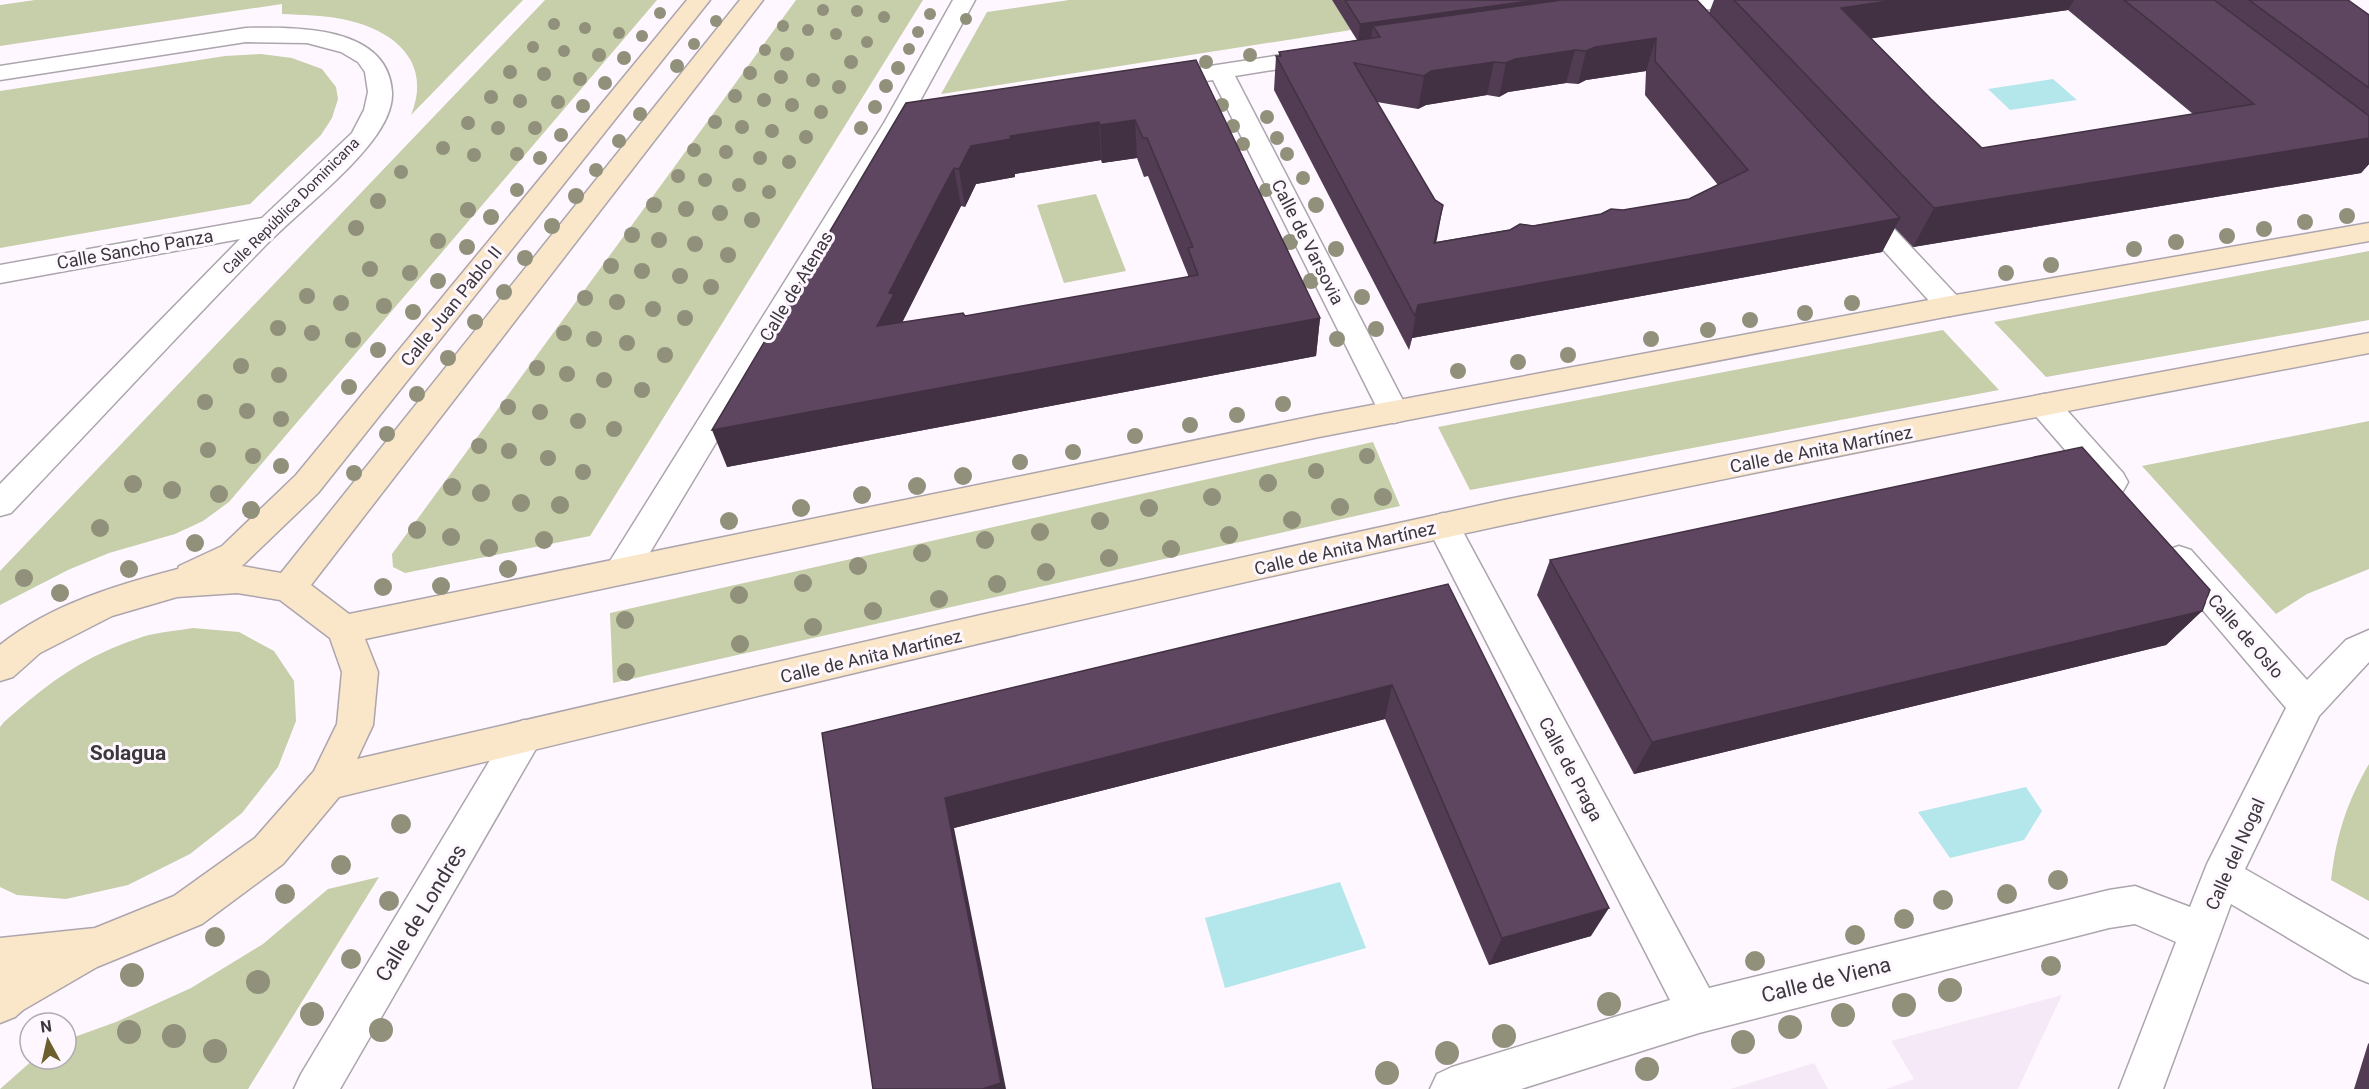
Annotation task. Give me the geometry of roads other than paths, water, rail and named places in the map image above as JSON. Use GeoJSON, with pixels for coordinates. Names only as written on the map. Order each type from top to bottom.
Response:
{"type":"FeatureCollection","features":[{"type":"Feature","properties":{"kind":"main road","name":"Calle Juan Pablo II"},"geometry":{"type":"LineString","coordinates":[[177,583],[234,555],[307,484],[699,0]]}},
{"type":"Feature","properties":{"kind":"main road"},"geometry":{"type":"LineString","coordinates":[[289,588],[752,0]]}},
{"type":"Feature","properties":{"kind":"main road"},"geometry":{"type":"LineString","coordinates":[[344,629],[1394,412],[1950,306],[2369,232]]}},
{"type":"Feature","properties":{"kind":"main road","name":"Calle de Anita Martínez"},"geometry":{"type":"LineString","coordinates":[[327,783],[1443,526],[2044,405],[2369,343]]}},
{"type":"Feature","properties":{"kind":"main road"},"geometry":{"type":"LineString","coordinates":[[0,666],[28,643],[102,605],[177,583],[237,579],[289,588],[344,629],[360,672],[355,725],[327,783],[269,851],[188,910],[95,948],[8,995],[0,1002]]}},
{"type":"Feature","properties":{"kind":"main road"},"geometry":{"type":"LineString","coordinates":[[0,958],[95,948]]}},
{"type":"Feature","properties":{"kind":"street","name":"Calle de Atenas"},"geometry":{"type":"LineString","coordinates":[[622,570],[907,121],[964,0]]}},
{"type":"Feature","properties":{"kind":"street"},"geometry":{"type":"LineString","coordinates":[[1641,11],[1680,10],[1725,0]]}},
{"type":"Feature","properties":{"kind":"street","name":"Calle República Dominicana"},"geometry":{"type":"LineString","coordinates":[[0,73],[246,35],[310,36],[339,43],[362,56],[378,72],[380,93],[374,114],[362,137],[270,225],[0,504]]}},
{"type":"Feature","properties":{"kind":"street"},"geometry":{"type":"LineString","coordinates":[[1140,84],[1346,52]]}},
{"type":"Feature","properties":{"kind":"street","name":"Calle de Varsovia"},"geometry":{"type":"LineString","coordinates":[[1221,72],[1394,412]]}},
{"type":"Feature","properties":{"kind":"street"},"geometry":{"type":"LineString","coordinates":[[1845,191],[1950,306]]}},
{"type":"Feature","properties":{"kind":"street","name":"Calle Sancho Panza"},"geometry":{"type":"LineString","coordinates":[[0,274],[270,225]]}},
{"type":"Feature","properties":{"kind":"street"},"geometry":{"type":"LineString","coordinates":[[2044,405],[2131,504]]}},
{"type":"Feature","properties":{"kind":"street","name":"Calle de Praga"},"geometry":{"type":"LineString","coordinates":[[1443,526],[1699,1012]]}},
{"type":"Feature","properties":{"kind":"street","name":"Calle de Oslo"},"geometry":{"type":"LineString","coordinates":[[2162,539],[2306,705]]}},
{"type":"Feature","properties":{"kind":"street","name":"Calle del Nogal"},"geometry":{"type":"LineString","coordinates":[[2141,1089],[2221,877],[2306,705],[2358,650],[2369,645]]}},
{"type":"Feature","properties":{"kind":"street","name":"Calle de Londres"},"geometry":{"type":"LineString","coordinates":[[316,1089],[524,736]]}},
{"type":"Feature","properties":{"kind":"street"},"geometry":{"type":"LineString","coordinates":[[2221,877],[2369,963]]}},
{"type":"Feature","properties":{"kind":"street","name":"Calle de Viena"},"geometry":{"type":"LineString","coordinates":[[1452,1089],[1699,1012],[2109,909],[2135,905],[2171,918],[2200,934]]}},
{"type":"Feature","properties":{"kind":"water"},"geometry":{"type":"Polygon","coordinates":[[[2053,79],[2077,100],[2010,110],[1988,89],[2053,79]]]}},
{"type":"Feature","properties":{"kind":"water"},"geometry":{"type":"Polygon","coordinates":[[[2026,787],[2042,811],[2024,840],[1950,858],[1918,812],[2026,787]]]}},
{"type":"Feature","properties":{"kind":"water"},"geometry":{"type":"Polygon","coordinates":[[[1340,882],[1366,948],[1225,988],[1205,918],[1340,882]]]}},
{"type":"Feature","properties":{"kind":"district","name":"Solagua"},"geometry":{"type":"Point","coordinates":[128,753]}}]}
